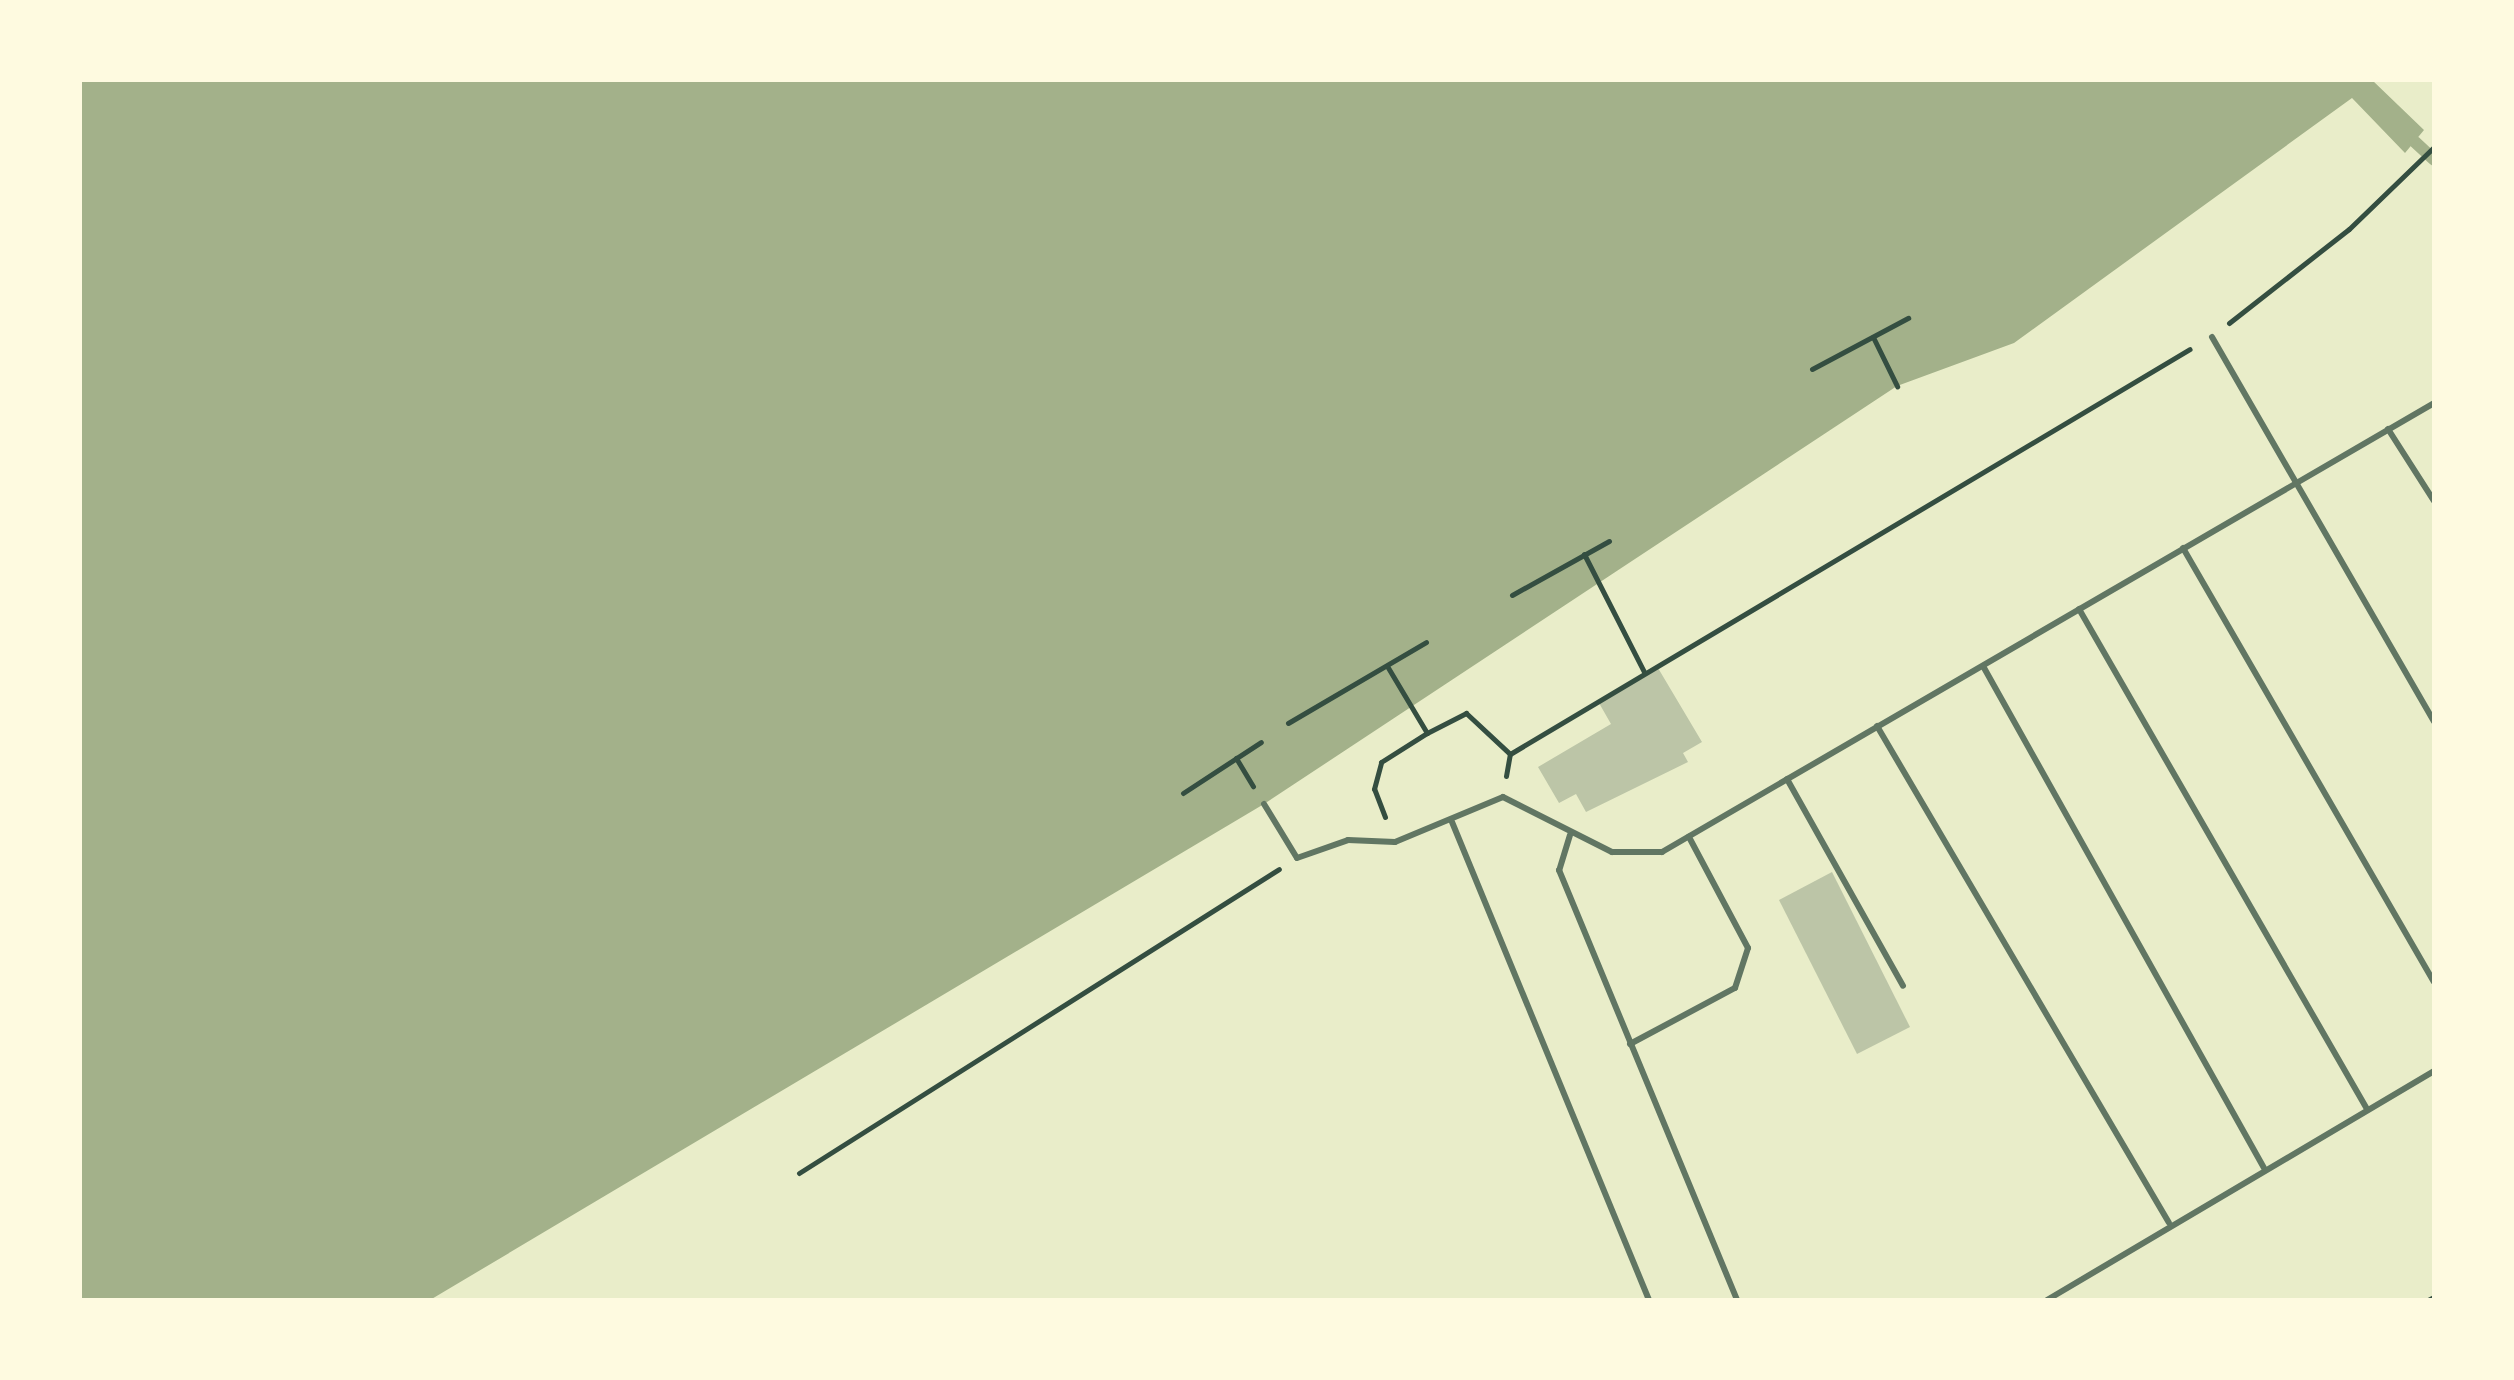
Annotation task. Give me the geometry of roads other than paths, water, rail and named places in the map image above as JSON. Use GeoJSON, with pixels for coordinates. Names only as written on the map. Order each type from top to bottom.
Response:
{"type":"FeatureCollection","features":[{"type":"Feature","properties":{"kind":"lane"},"geometry":{"type":"LineString","coordinates":[[2212,337],[2292,485],[2434,721]]}},
{"type":"Feature","properties":{"kind":"lane"},"geometry":{"type":"LineString","coordinates":[[1264,804],[1297,858],[1348,840],[1395,842],[1452,822],[1503,797],[1570,835],[1612,852],[1662,852],[2434,403]]}},
{"type":"Feature","properties":{"kind":"lane"},"geometry":{"type":"LineString","coordinates":[[2388,429],[2434,501]]}},
{"type":"Feature","properties":{"kind":"lane"},"geometry":{"type":"LineString","coordinates":[[2183,548],[2434,982]]}},
{"type":"Feature","properties":{"kind":"lane"},"geometry":{"type":"LineString","coordinates":[[2079,609],[2367,1109]]}},
{"type":"Feature","properties":{"kind":"lane"},"geometry":{"type":"LineString","coordinates":[[1983,666],[2264,1168]]}},
{"type":"Feature","properties":{"kind":"lane"},"geometry":{"type":"LineString","coordinates":[[1877,726],[2169,1223]]}},
{"type":"Feature","properties":{"kind":"lane"},"geometry":{"type":"LineString","coordinates":[[1787,779],[1903,986]]}},
{"type":"Feature","properties":{"kind":"lane"},"geometry":{"type":"LineString","coordinates":[[1452,822],[1649,1300]]}},
{"type":"Feature","properties":{"kind":"lane"},"geometry":{"type":"LineString","coordinates":[[1570,835],[1559,870],[1737,1300]]}},
{"type":"Feature","properties":{"kind":"lane"},"geometry":{"type":"LineString","coordinates":[[1630,1044],[1735,988],[1748,948],[1689,837]]}},
{"type":"Feature","properties":{"kind":"lane"},"geometry":{"type":"LineString","coordinates":[[2047,1300],[2169,1223],[2434,1071]]}},
{"type":"Feature","properties":{"kind":"waterway"},"geometry":{"type":"LineString","coordinates":[[2415,142],[2434,160]]}}]}
